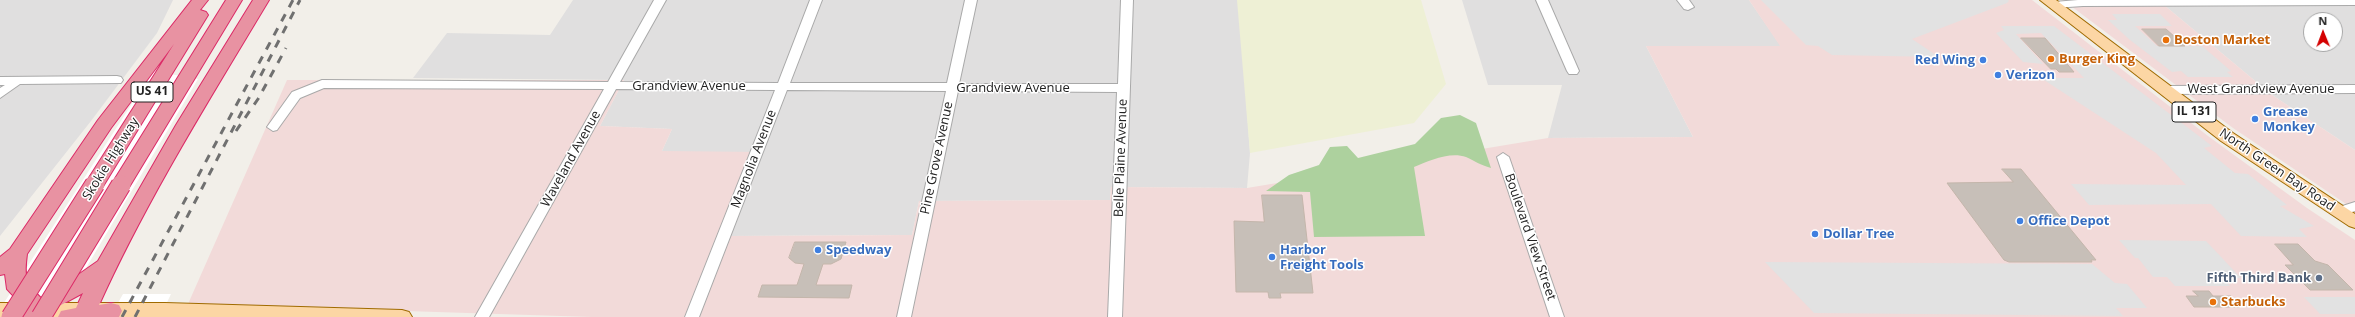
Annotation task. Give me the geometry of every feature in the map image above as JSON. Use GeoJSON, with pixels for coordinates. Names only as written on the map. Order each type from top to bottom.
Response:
{"type":"FeatureCollection","features":[{"type":"Feature","properties":{"kind":"highway"},"geometry":{"type":"LineString","coordinates":[[0,268],[17,254],[92,142],[159,49],[200,0]]}},
{"type":"Feature","properties":{"kind":"highway","name":"Skokie Highway"},"geometry":{"type":"LineString","coordinates":[[11,317],[209,0]]}},
{"type":"Feature","properties":{"kind":"highway","name":"Skokie Highway"},"geometry":{"type":"LineString","coordinates":[[37,313],[121,184],[234,0]]}},
{"type":"Feature","properties":{"kind":"highway"},"geometry":{"type":"LineString","coordinates":[[185,125],[246,0]]}},
{"type":"Feature","properties":{"kind":"highway"},"geometry":{"type":"LineString","coordinates":[[80,315],[109,260],[185,125],[261,0]]}},
{"type":"Feature","properties":{"kind":"highway"},"geometry":{"type":"LineString","coordinates":[[17,254],[15,266],[18,289],[37,313],[74,290],[109,260]]}},
{"type":"Feature","properties":{"kind":"highway"},"geometry":{"type":"LineString","coordinates":[[80,315],[111,311]]}},
{"type":"Feature","properties":{"kind":"main road","name":"North Green Bay Road"},"geometry":{"type":"LineString","coordinates":[[2051,3],[2253,155],[2347,209],[2355,222]]}},
{"type":"Feature","properties":{"kind":"main road"},"geometry":{"type":"LineString","coordinates":[[0,310],[80,315]]}},
{"type":"Feature","properties":{"kind":"main road"},"geometry":{"type":"LineString","coordinates":[[111,311],[304,313],[402,317]]}},
{"type":"Feature","properties":{"kind":"street","name":"Waveland Avenue"},"geometry":{"type":"LineString","coordinates":[[482,317],[660,0]]}},
{"type":"Feature","properties":{"kind":"street","name":"Magnolia Avenue"},"geometry":{"type":"LineString","coordinates":[[692,317],[816,0]]}},
{"type":"Feature","properties":{"kind":"street","name":"Pine Grove Avenue"},"geometry":{"type":"LineString","coordinates":[[904,317],[971,0]]}},
{"type":"Feature","properties":{"kind":"street","name":"Belle Plaine Avenue"},"geometry":{"type":"LineString","coordinates":[[1115,317],[1127,0]]}},
{"type":"Feature","properties":{"kind":"street"},"geometry":{"type":"LineString","coordinates":[[1542,0],[1573,71]]}},
{"type":"Feature","properties":{"kind":"street"},"geometry":{"type":"LineString","coordinates":[[2051,3],[2355,2]]}},
{"type":"Feature","properties":{"kind":"street"},"geometry":{"type":"LineString","coordinates":[[0,81],[117,80]]}},
{"type":"Feature","properties":{"kind":"street"},"geometry":{"type":"LineString","coordinates":[[0,94],[17,81]]}},
{"type":"Feature","properties":{"kind":"street","name":"Grandview Avenue"},"geometry":{"type":"LineString","coordinates":[[273,127],[296,95],[322,84],[1123,88]]}},
{"type":"Feature","properties":{"kind":"street","name":"West Grandview Avenue"},"geometry":{"type":"LineString","coordinates":[[2166,90],[2355,89]]}},
{"type":"Feature","properties":{"kind":"street","name":"Boulevard View Street"},"geometry":{"type":"LineString","coordinates":[[1503,157],[1557,317]]}},
{"type":"Feature","properties":{"kind":"shaded area"},"geometry":{"type":"Polygon","coordinates":[[[0,0],[173,0],[157,33],[91,121],[0,236],[0,0]]]}},
{"type":"Feature","properties":{"kind":"shaded area"},"geometry":{"type":"Polygon","coordinates":[[[573,0],[1239,0],[1250,153],[1247,188],[1111,187],[1110,200],[919,201],[912,235],[731,236],[662,151],[672,129],[600,126],[624,80],[413,78],[447,33],[550,35],[573,0]]]}},
{"type":"Feature","properties":{"kind":"shaded area"},"geometry":{"type":"Polygon","coordinates":[[[1462,0],[1749,0],[1781,46],[1646,46],[1693,137],[1548,138],[1562,85],[1488,85],[1462,0]]]}},
{"type":"Feature","properties":{"kind":"shaded area"},"geometry":{"type":"Polygon","coordinates":[[[1749,0],[2032,0],[2208,136],[2307,208],[2355,240],[2355,317],[592,317],[188,304],[287,80],[624,80],[600,126],[672,129],[662,151],[762,152],[731,236],[912,235],[919,201],[1110,200],[1111,187],[1247,188],[1548,138],[1693,137],[1646,46],[1780,46],[1749,0]]]}},
{"type":"Feature","properties":{"kind":"shaded area"},"geometry":{"type":"Polygon","coordinates":[[[1761,0],[2009,1],[1912,39],[1939,57],[1832,55],[1818,46],[1806,45],[1761,0]]]}},
{"type":"Feature","properties":{"kind":"shaded area"},"geometry":{"type":"Polygon","coordinates":[[[2063,0],[2158,0],[2272,95],[2355,150],[2355,210],[2233,128],[2063,0]]]}},
{"type":"Feature","properties":{"kind":"shaded area"},"geometry":{"type":"Polygon","coordinates":[[[2158,0],[2355,0],[2355,150],[2272,95],[2158,0]]]}},
{"type":"Feature","properties":{"kind":"shaded area"},"geometry":{"type":"Polygon","coordinates":[[[2112,14],[2160,14],[2172,26],[2135,26],[2157,46],[2202,46],[2231,71],[2227,72],[2233,77],[2188,77],[2181,71],[2172,72],[2130,40],[2108,20],[2117,20],[2112,14]]]}},
{"type":"Feature","properties":{"kind":"shaded area"},"geometry":{"type":"Polygon","coordinates":[[[2001,26],[2054,26],[2212,146],[2204,148],[2235,173],[2248,174],[2287,205],[2280,206],[2314,226],[2299,229],[2307,237],[2241,236],[2211,204],[2089,205],[2071,184],[2186,185],[2156,153],[2041,78],[2084,78],[2041,33],[2016,34],[2043,64],[2023,62],[1996,33],[2004,30],[2001,26]]]}},
{"type":"Feature","properties":{"kind":"shaded area"},"geometry":{"type":"Polygon","coordinates":[[[2119,240],[2206,241],[2241,278],[2223,278],[2230,286],[2175,286],[2167,277],[2153,277],[2138,258],[2135,258],[2119,240]]]}},
{"type":"Feature","properties":{"kind":"shaded area"},"geometry":{"type":"Polygon","coordinates":[[[1765,262],[2092,264],[2115,283],[2127,284],[2147,308],[2116,308],[2123,316],[1814,313],[1765,262]]]}},
{"type":"Feature","properties":{"kind":"shaded area"},"geometry":{"type":"Polygon","coordinates":[[[2304,297],[2355,297],[2355,314],[2320,314],[2304,297]]]}},
{"type":"Feature","properties":{"kind":"green space"},"geometry":{"type":"Polygon","coordinates":[[[1237,0],[1421,0],[1446,84],[1414,123],[1250,153],[1237,0]]]}},
{"type":"Feature","properties":{"kind":"green space"},"geometry":{"type":"Polygon","coordinates":[[[1460,115],[1476,123],[1491,168],[1460,155],[1446,156],[1414,167],[1425,236],[1314,237],[1310,192],[1266,191],[1289,175],[1319,165],[1330,147],[1347,146],[1358,158],[1415,144],[1441,118],[1460,115]]]}},
{"type":"Feature","properties":{"kind":"pier"},"geometry":{"type":"Polygon","coordinates":[[[153,71],[198,79],[57,317],[0,309],[153,71]]]}},
{"type":"Feature","properties":{"kind":"pier"},"geometry":{"type":"Polygon","coordinates":[[[123,294],[171,294],[160,317],[110,317],[123,294]]]}},
{"type":"Feature","properties":{"kind":"building","name":"Boston Market"},"geometry":{"type":"Polygon","coordinates":[[[2142,29],[2166,29],[2185,46],[2159,46],[2142,29]]]}},
{"type":"Feature","properties":{"kind":"building","name":"Burger King"},"geometry":{"type":"Polygon","coordinates":[[[2021,38],[2045,38],[2074,72],[2059,72],[2056,69],[2051,69],[2021,38]]]}},
{"type":"Feature","properties":{"kind":"building","name":"Office Depot"},"geometry":{"type":"Polygon","coordinates":[[[2002,169],[2021,169],[2096,260],[2091,260],[2092,262],[2009,262],[2004,260],[1947,183],[2013,182],[2002,169]]]}},
{"type":"Feature","properties":{"kind":"building","name":"Harbor Freight Tools"},"geometry":{"type":"Polygon","coordinates":[[[1262,195],[1302,195],[1313,293],[1280,293],[1281,298],[1269,298],[1268,292],[1236,292],[1234,221],[1264,222],[1262,195]]]}},
{"type":"Feature","properties":{"kind":"building"},"geometry":{"type":"Polygon","coordinates":[[[795,242],[846,242],[841,259],[831,264],[823,264],[816,285],[852,285],[849,298],[758,297],[762,285],[797,285],[804,264],[795,263],[789,258],[795,242]]]}},
{"type":"Feature","properties":{"kind":"building","name":"Fifth Third Bank"},"geometry":{"type":"Polygon","coordinates":[[[2275,244],[2298,244],[2315,261],[2328,265],[2353,290],[2310,290],[2285,265],[2293,265],[2275,244]]]}},
{"type":"Feature","properties":{"kind":"building","name":"Starbucks"},"geometry":{"type":"Polygon","coordinates":[[[2193,291],[2209,291],[2213,296],[2231,296],[2240,307],[2194,307],[2186,296],[2198,296],[2193,291]]]}},
{"type":"Feature","properties":{"kind":"railway"},"geometry":{"type":"LineString","coordinates":[[122,317],[293,0]]}},
{"type":"Feature","properties":{"kind":"railway"},"geometry":{"type":"LineString","coordinates":[[135,317],[300,0]]}},
{"type":"Feature","properties":{"kind":"railway"},"geometry":{"type":"LineString","coordinates":[[236,131],[258,99],[286,48]]}},
{"type":"Feature","properties":{"kind":"place","name":"Boston Market"},"geometry":{"type":"Point","coordinates":[2166,40]}},
{"type":"Feature","properties":{"kind":"place","name":"Burger King"},"geometry":{"type":"Point","coordinates":[2051,59]}},
{"type":"Feature","properties":{"kind":"place","name":"Red Wing"},"geometry":{"type":"Point","coordinates":[1983,60]}},
{"type":"Feature","properties":{"kind":"place","name":"Verizon"},"geometry":{"type":"Point","coordinates":[1998,75]}},
{"type":"Feature","properties":{"kind":"place","name":"Grease Monkey"},"geometry":{"type":"Point","coordinates":[2255,119]}},
{"type":"Feature","properties":{"kind":"place","name":"Office Depot"},"geometry":{"type":"Point","coordinates":[2020,221]}},
{"type":"Feature","properties":{"kind":"place","name":"Dollar Tree"},"geometry":{"type":"Point","coordinates":[1815,234]}},
{"type":"Feature","properties":{"kind":"place","name":"Speedway"},"geometry":{"type":"Point","coordinates":[818,250]}},
{"type":"Feature","properties":{"kind":"place","name":"Harbor Freight Tools"},"geometry":{"type":"Point","coordinates":[1272,257]}},
{"type":"Feature","properties":{"kind":"place","name":"Fifth Third Bank"},"geometry":{"type":"Point","coordinates":[2319,278]}},
{"type":"Feature","properties":{"kind":"place","name":"Starbucks"},"geometry":{"type":"Point","coordinates":[2213,302]}}]}
